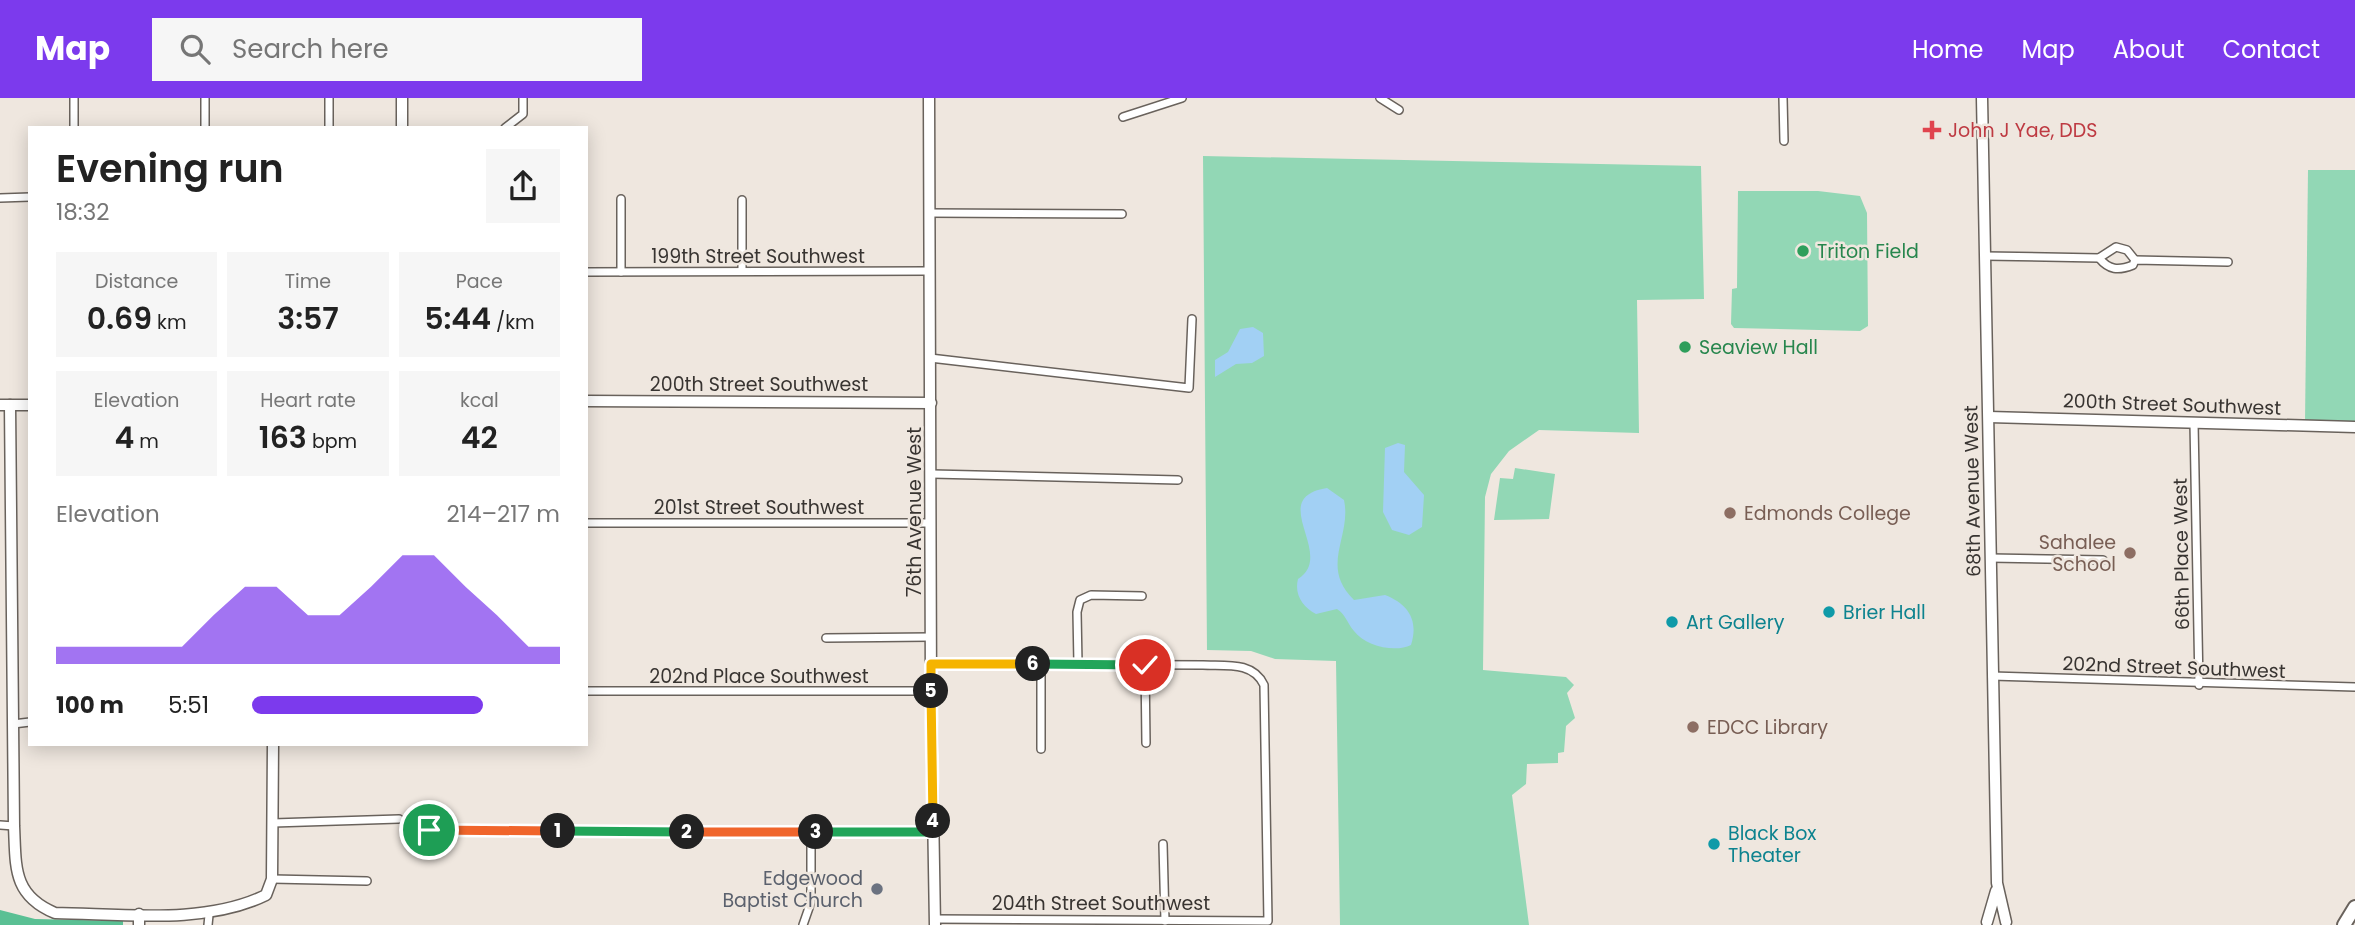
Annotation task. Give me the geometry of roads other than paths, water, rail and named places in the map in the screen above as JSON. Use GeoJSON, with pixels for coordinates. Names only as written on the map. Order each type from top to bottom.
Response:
{"type":"FeatureCollection","features":[{"type":"Feature","properties":{"kind":"highway"},"geometry":{"type":"LineString","coordinates":[[2344,925],[2355,907]]}},
{"type":"Feature","properties":{"kind":"street"},"geometry":{"type":"LineString","coordinates":[[74,98],[74,126]]}},
{"type":"Feature","properties":{"kind":"street"},"geometry":{"type":"LineString","coordinates":[[205,98],[205,126]]}},
{"type":"Feature","properties":{"kind":"street"},"geometry":{"type":"LineString","coordinates":[[329,98],[329,126]]}},
{"type":"Feature","properties":{"kind":"street"},"geometry":{"type":"LineString","coordinates":[[402,98],[402,126]]}},
{"type":"Feature","properties":{"kind":"street"},"geometry":{"type":"LineString","coordinates":[[508,126],[523,114],[523,98]]}},
{"type":"Feature","properties":{"kind":"street","name":"76th Avenue West"},"geometry":{"type":"LineString","coordinates":[[929,98],[931,691],[935,922]]}},
{"type":"Feature","properties":{"kind":"street"},"geometry":{"type":"LineString","coordinates":[[1123,117],[1182,98]]}},
{"type":"Feature","properties":{"kind":"street"},"geometry":{"type":"LineString","coordinates":[[1380,98],[1399,110]]}},
{"type":"Feature","properties":{"kind":"street"},"geometry":{"type":"LineString","coordinates":[[1783,98],[1784,141]]}},
{"type":"Feature","properties":{"kind":"street","name":"68th Avenue West"},"geometry":{"type":"LineString","coordinates":[[1982,98],[1997,883],[2008,924]]}},
{"type":"Feature","properties":{"kind":"street"},"geometry":{"type":"LineString","coordinates":[[0,198],[28,197]]}},
{"type":"Feature","properties":{"kind":"street"},"geometry":{"type":"LineString","coordinates":[[621,200],[621,272]]}},
{"type":"Feature","properties":{"kind":"street"},"geometry":{"type":"LineString","coordinates":[[742,200],[742,271]]}},
{"type":"Feature","properties":{"kind":"street"},"geometry":{"type":"LineString","coordinates":[[929,213],[1122,214]]}},
{"type":"Feature","properties":{"kind":"street"},"geometry":{"type":"LineString","coordinates":[[1985,256],[2099,258],[2116,247],[2127,250],[2135,260]]}},
{"type":"Feature","properties":{"kind":"street"},"geometry":{"type":"LineString","coordinates":[[2099,258],[2107,267],[2120,270],[2133,265],[2135,260]]}},
{"type":"Feature","properties":{"kind":"street"},"geometry":{"type":"LineString","coordinates":[[2135,260],[2228,262]]}},
{"type":"Feature","properties":{"kind":"street","name":"199th Street Southwest"},"geometry":{"type":"LineString","coordinates":[[588,272],[929,271]]}},
{"type":"Feature","properties":{"kind":"street"},"geometry":{"type":"LineString","coordinates":[[930,358],[1189,388],[1192,319]]}},
{"type":"Feature","properties":{"kind":"street","name":"200th Street Southwest"},"geometry":{"type":"LineString","coordinates":[[588,401],[931,403]]}},
{"type":"Feature","properties":{"kind":"street"},"geometry":{"type":"LineString","coordinates":[[28,405],[5,405],[16,873],[26,894],[40,907],[55,913],[139,919],[209,920],[266,895],[272,879],[273,746]]}},
{"type":"Feature","properties":{"kind":"street","name":"200th Street Southwest"},"geometry":{"type":"LineString","coordinates":[[1989,417],[2355,427]]}},
{"type":"Feature","properties":{"kind":"street","name":"66th Place West"},"geometry":{"type":"LineString","coordinates":[[2194,423],[2199,685]]}},
{"type":"Feature","properties":{"kind":"street"},"geometry":{"type":"LineString","coordinates":[[932,474],[1178,480]]}},
{"type":"Feature","properties":{"kind":"street","name":"201st Street Southwest"},"geometry":{"type":"LineString","coordinates":[[588,523],[931,523]]}},
{"type":"Feature","properties":{"kind":"street"},"geometry":{"type":"LineString","coordinates":[[1990,558],[2103,560]]}},
{"type":"Feature","properties":{"kind":"street"},"geometry":{"type":"LineString","coordinates":[[1078,664],[1077,612],[1080,600],[1091,595],[1142,596]]}},
{"type":"Feature","properties":{"kind":"street"},"geometry":{"type":"LineString","coordinates":[[826,638],[931,637]]}},
{"type":"Feature","properties":{"kind":"street"},"geometry":{"type":"LineString","coordinates":[[931,664],[1145,665],[1146,743]]}},
{"type":"Feature","properties":{"kind":"street"},"geometry":{"type":"LineString","coordinates":[[1041,664],[1041,749]]}},
{"type":"Feature","properties":{"kind":"street","name":"204th Street Southwest"},"geometry":{"type":"LineString","coordinates":[[935,922],[1268,921],[1264,685],[1261,678],[1243,667],[1145,665]]}},
{"type":"Feature","properties":{"kind":"street","name":"202nd Street Southwest"},"geometry":{"type":"LineString","coordinates":[[1992,676],[2199,685],[2355,687]]}},
{"type":"Feature","properties":{"kind":"street","name":"202nd Place Southwest"},"geometry":{"type":"LineString","coordinates":[[588,691],[931,691]]}},
{"type":"Feature","properties":{"kind":"street"},"geometry":{"type":"LineString","coordinates":[[13,724],[28,722]]}},
{"type":"Feature","properties":{"kind":"street"},"geometry":{"type":"LineString","coordinates":[[273,822],[399,819]]}},
{"type":"Feature","properties":{"kind":"street"},"geometry":{"type":"LineString","coordinates":[[0,825],[14,825]]}},
{"type":"Feature","properties":{"kind":"street"},"geometry":{"type":"LineString","coordinates":[[411,830],[934,832]]}},
{"type":"Feature","properties":{"kind":"street"},"geometry":{"type":"LineString","coordinates":[[803,925],[811,902],[811,832]]}},
{"type":"Feature","properties":{"kind":"street"},"geometry":{"type":"LineString","coordinates":[[1163,844],[1164,921]]}},
{"type":"Feature","properties":{"kind":"street"},"geometry":{"type":"LineString","coordinates":[[272,879],[367,881]]}},
{"type":"Feature","properties":{"kind":"street","name":"68th Avenue West"},"geometry":{"type":"LineString","coordinates":[[1985,923],[1997,883]]}},
{"type":"Feature","properties":{"kind":"street"},"geometry":{"type":"LineString","coordinates":[[1985,923],[1997,919],[2008,924]]}},
{"type":"Feature","properties":{"kind":"water"},"geometry":{"type":"Polygon","coordinates":[[[1253,327],[1263,333],[1264,356],[1252,363],[1236,364],[1215,377],[1215,360],[1228,352],[1240,329],[1253,327]]]}},
{"type":"Feature","properties":{"kind":"water"},"geometry":{"type":"Polygon","coordinates":[[[1398,443],[1405,445],[1404,472],[1424,495],[1422,527],[1409,535],[1392,530],[1383,512],[1385,448],[1398,443]]]}},
{"type":"Feature","properties":{"kind":"water"},"geometry":{"type":"Polygon","coordinates":[[[1327,488],[1344,500],[1344,526],[1338,563],[1344,587],[1354,600],[1385,595],[1400,603],[1410,614],[1414,628],[1411,645],[1389,648],[1365,641],[1337,609],[1316,614],[1301,600],[1297,590],[1298,579],[1308,568],[1310,556],[1301,515],[1302,503],[1310,494],[1327,488]]]}},
{"type":"Feature","properties":{"kind":"place","name":"John J Yae, DDS"},"geometry":{"type":"Point","coordinates":[1932,130]}},
{"type":"Feature","properties":{"kind":"place","name":"Triton Field"},"geometry":{"type":"Point","coordinates":[1803,251]}},
{"type":"Feature","properties":{"kind":"place","name":"Seaview Hall"},"geometry":{"type":"Point","coordinates":[1685,347]}},
{"type":"Feature","properties":{"kind":"place","name":"Edmonds College"},"geometry":{"type":"Point","coordinates":[1730,513]}},
{"type":"Feature","properties":{"kind":"place","name":"Sahalee School"},"geometry":{"type":"Point","coordinates":[2130,553]}},
{"type":"Feature","properties":{"kind":"place","name":"Brier Hall"},"geometry":{"type":"Point","coordinates":[1829,612]}},
{"type":"Feature","properties":{"kind":"place","name":"Art Gallery"},"geometry":{"type":"Point","coordinates":[1672,622]}},
{"type":"Feature","properties":{"kind":"place","name":"EDCC Library"},"geometry":{"type":"Point","coordinates":[1693,727]}},
{"type":"Feature","properties":{"kind":"place","name":"Black Box Theater"},"geometry":{"type":"Point","coordinates":[1714,844]}},
{"type":"Feature","properties":{"kind":"place","name":"Edgewood Baptist Church"},"geometry":{"type":"Point","coordinates":[877,889]}}]}
